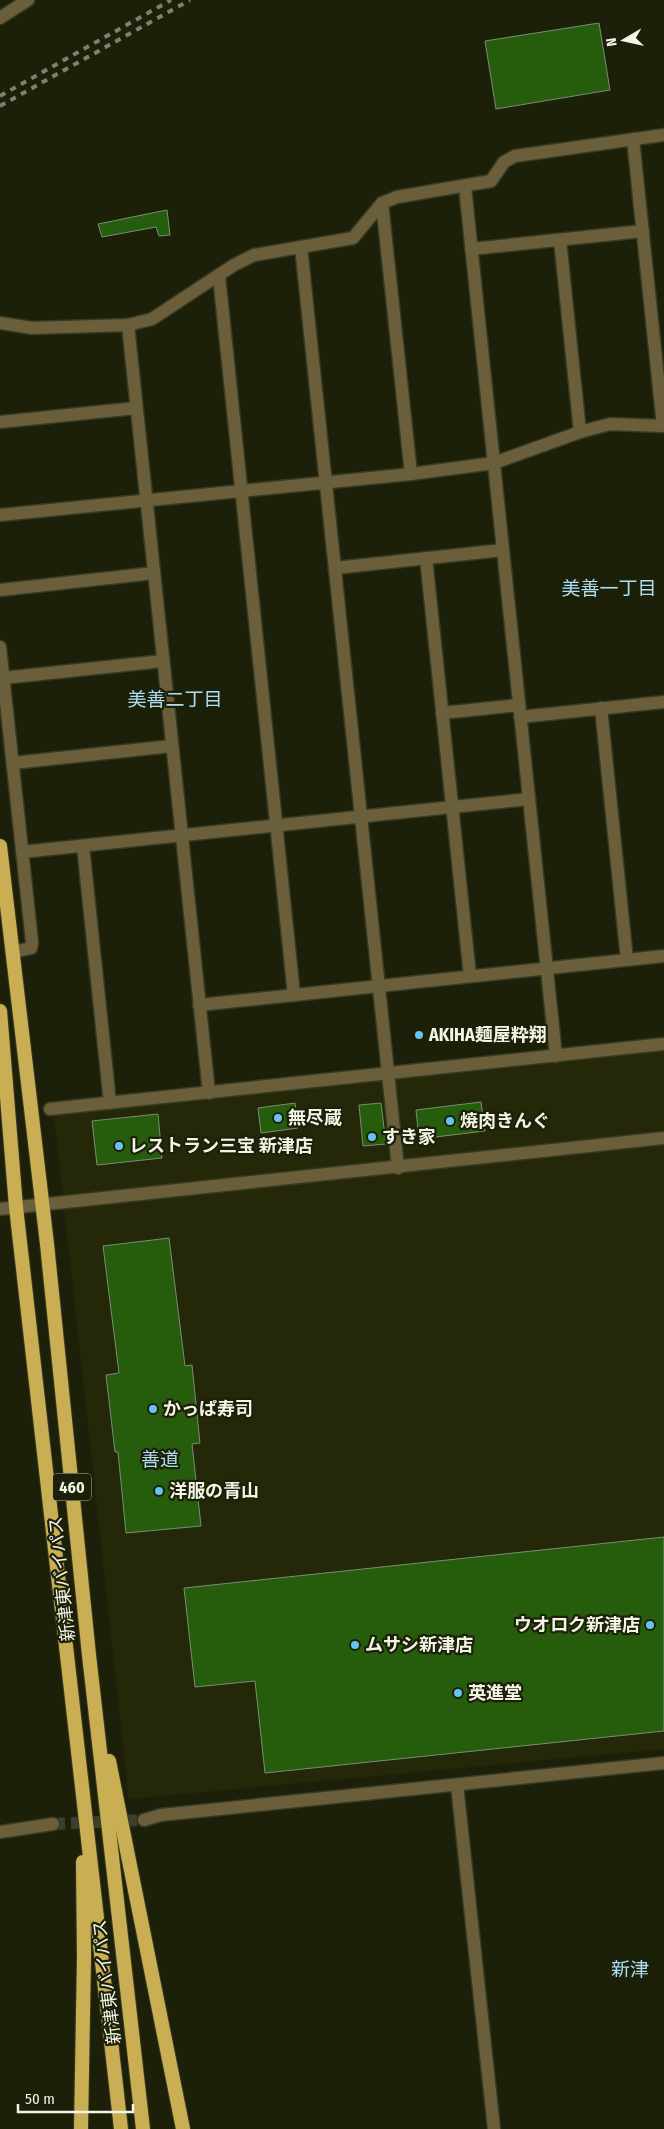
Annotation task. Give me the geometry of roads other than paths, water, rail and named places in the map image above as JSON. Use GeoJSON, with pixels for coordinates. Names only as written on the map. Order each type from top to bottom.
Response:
{"type":"FeatureCollection","features":[{"type":"Feature","properties":{"kind":"highway","name":"新津東バイパス"},"geometry":{"type":"LineString","coordinates":[[0,846],[47,1244],[89,1655],[143,2129]]}},
{"type":"Feature","properties":{"kind":"highway","name":"新津東バイパス"},"geometry":{"type":"LineString","coordinates":[[0,1011],[16,1207],[121,2129]]}},
{"type":"Feature","properties":{"kind":"highway"},"geometry":{"type":"LineString","coordinates":[[89,1655],[183,2129]]}},
{"type":"Feature","properties":{"kind":"highway"},"geometry":{"type":"LineString","coordinates":[[81,2129],[84,1957],[82,1785]]}},
{"type":"Feature","properties":{"kind":"street"},"geometry":{"type":"LineString","coordinates":[[0,18],[28,0]]}},
{"type":"Feature","properties":{"kind":"street"},"geometry":{"type":"LineString","coordinates":[[0,323],[32,328],[128,325],[152,319],[254,255],[353,238],[382,203],[397,197],[492,181],[504,162],[515,156],[664,135]]}},
{"type":"Feature","properties":{"kind":"street"},"geometry":{"type":"LineString","coordinates":[[0,515],[411,474],[494,463],[580,432],[610,424],[664,426],[633,139]]}},
{"type":"Feature","properties":{"kind":"street"},"geometry":{"type":"LineString","coordinates":[[465,187],[556,1056]]}},
{"type":"Feature","properties":{"kind":"street"},"geometry":{"type":"LineString","coordinates":[[382,203],[411,474]]}},
{"type":"Feature","properties":{"kind":"street"},"geometry":{"type":"LineString","coordinates":[[471,249],[642,231]]}},
{"type":"Feature","properties":{"kind":"street"},"geometry":{"type":"LineString","coordinates":[[560,240],[580,432]]}},
{"type":"Feature","properties":{"kind":"street"},"geometry":{"type":"LineString","coordinates":[[301,247],[398,1168]]}},
{"type":"Feature","properties":{"kind":"street"},"geometry":{"type":"LineString","coordinates":[[219,276],[294,995]]}},
{"type":"Feature","properties":{"kind":"street"},"geometry":{"type":"LineString","coordinates":[[128,325],[209,1093]]}},
{"type":"Feature","properties":{"kind":"street"},"geometry":{"type":"LineString","coordinates":[[0,422],[136,408]]}},
{"type":"Feature","properties":{"kind":"street"},"geometry":{"type":"LineString","coordinates":[[335,568],[503,550]]}},
{"type":"Feature","properties":{"kind":"street"},"geometry":{"type":"LineString","coordinates":[[426,558],[470,976]]}},
{"type":"Feature","properties":{"kind":"street"},"geometry":{"type":"LineString","coordinates":[[0,590],[154,573]]}},
{"type":"Feature","properties":{"kind":"street"},"geometry":{"type":"LineString","coordinates":[[0,647],[32,942],[31,948],[13,952]]}},
{"type":"Feature","properties":{"kind":"street"},"geometry":{"type":"LineString","coordinates":[[3,678],[163,661]]}},
{"type":"Feature","properties":{"kind":"street"},"geometry":{"type":"LineString","coordinates":[[442,713],[601,708],[664,702]]}},
{"type":"Feature","properties":{"kind":"street"},"geometry":{"type":"LineString","coordinates":[[601,708],[627,960]]}},
{"type":"Feature","properties":{"kind":"street"},"geometry":{"type":"LineString","coordinates":[[13,763],[172,746]]}},
{"type":"Feature","properties":{"kind":"street"},"geometry":{"type":"LineString","coordinates":[[22,852],[529,799]]}},
{"type":"Feature","properties":{"kind":"street"},"geometry":{"type":"LineString","coordinates":[[82,846],[110,1103]]}},
{"type":"Feature","properties":{"kind":"street"},"geometry":{"type":"LineString","coordinates":[[199,1005],[664,956]]}},
{"type":"Feature","properties":{"kind":"street"},"geometry":{"type":"LineString","coordinates":[[50,1109],[664,1044]]}},
{"type":"Feature","properties":{"kind":"street"},"geometry":{"type":"LineString","coordinates":[[0,1209],[398,1168],[664,1138]]}},
{"type":"Feature","properties":{"kind":"street"},"geometry":{"type":"LineString","coordinates":[[144,1820],[161,1815],[664,1764]]}},
{"type":"Feature","properties":{"kind":"street"},"geometry":{"type":"LineString","coordinates":[[457,1785],[494,2129]]}},
{"type":"Feature","properties":{"kind":"street"},"geometry":{"type":"LineString","coordinates":[[0,1832],[53,1824]]}},
{"type":"Feature","properties":{"kind":"tunnel"},"geometry":{"type":"LineString","coordinates":[[53,1824],[144,1820]]}},
{"type":"Feature","properties":{"kind":"railway"},"geometry":{"type":"LineString","coordinates":[[0,96],[171,0]]}},
{"type":"Feature","properties":{"kind":"railway"},"geometry":{"type":"LineString","coordinates":[[0,106],[190,0]]}},
{"type":"Feature","properties":{"kind":"place","name":"AKIHA麺屋粋翔"},"geometry":{"type":"Point","coordinates":[419,1035]}},
{"type":"Feature","properties":{"kind":"place","name":"無尽蔵"},"geometry":{"type":"Point","coordinates":[278,1118]}},
{"type":"Feature","properties":{"kind":"place","name":"焼肉きんぐ"},"geometry":{"type":"Point","coordinates":[450,1121]}},
{"type":"Feature","properties":{"kind":"place","name":"すき家"},"geometry":{"type":"Point","coordinates":[372,1137]}},
{"type":"Feature","properties":{"kind":"place","name":"レストラン三宝 新津店"},"geometry":{"type":"Point","coordinates":[119,1146]}},
{"type":"Feature","properties":{"kind":"place","name":"かっぱ寿司"},"geometry":{"type":"Point","coordinates":[153,1409]}},
{"type":"Feature","properties":{"kind":"place","name":"洋服の青山"},"geometry":{"type":"Point","coordinates":[159,1491]}},
{"type":"Feature","properties":{"kind":"place","name":"ウオロク新津店"},"geometry":{"type":"Point","coordinates":[650,1625]}},
{"type":"Feature","properties":{"kind":"place","name":"ムサシ新津店"},"geometry":{"type":"Point","coordinates":[355,1645]}},
{"type":"Feature","properties":{"kind":"place","name":"英進堂"},"geometry":{"type":"Point","coordinates":[458,1693]}},
{"type":"Feature","properties":{"kind":"district","name":"美善一丁目"},"geometry":{"type":"Point","coordinates":[609,588]}},
{"type":"Feature","properties":{"kind":"district","name":"美善二丁目"},"geometry":{"type":"Point","coordinates":[175,699]}},
{"type":"Feature","properties":{"kind":"district","name":"善道"},"geometry":{"type":"Point","coordinates":[160,1459]}},
{"type":"Feature","properties":{"kind":"district","name":"新津"},"geometry":{"type":"Point","coordinates":[630,1969]}}]}
